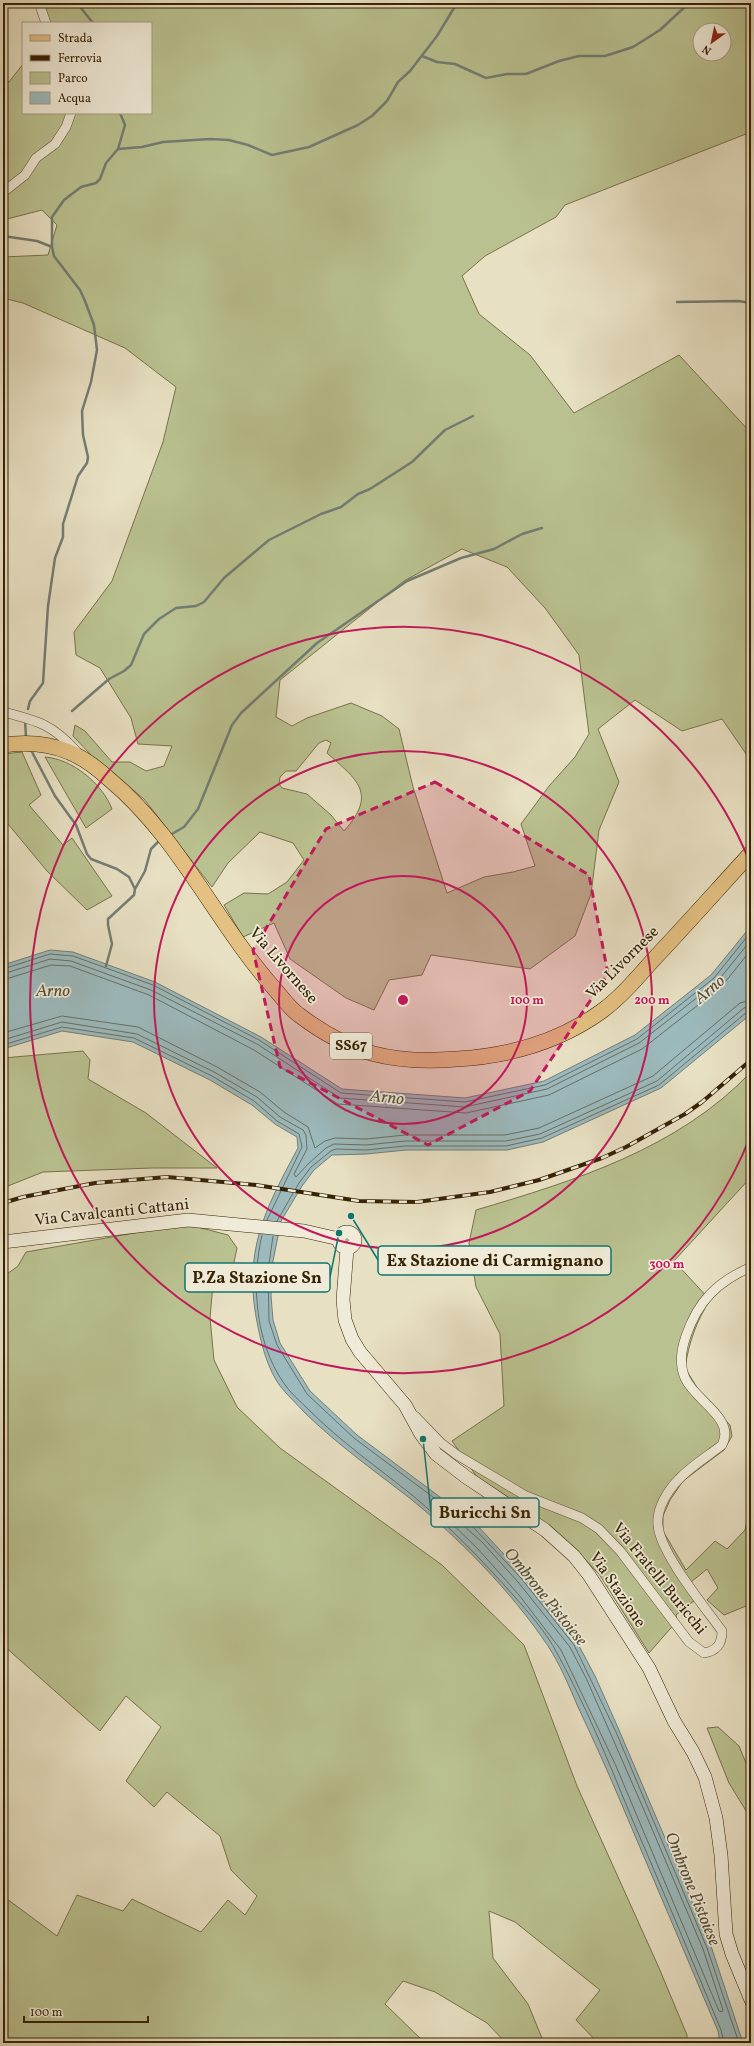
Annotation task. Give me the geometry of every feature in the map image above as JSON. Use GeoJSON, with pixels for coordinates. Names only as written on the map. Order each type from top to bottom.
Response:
{"type":"FeatureCollection","features":[{"type":"Feature","properties":{"kind":"main road","name":"Via Livornese"},"geometry":{"type":"LineString","coordinates":[[3,745],[18,743],[43,744],[69,752],[95,766],[124,791],[144,812],[178,856],[243,951],[297,1013],[322,1031],[352,1047],[387,1058],[423,1062],[502,1054],[542,1043],[575,1028],[603,1010],[626,989],[751,854]]}},
{"type":"Feature","properties":{"kind":"street"},"geometry":{"type":"LineString","coordinates":[[39,3],[46,22]]}},
{"type":"Feature","properties":{"kind":"street"},"geometry":{"type":"LineString","coordinates":[[3,190],[25,175],[36,158],[55,144],[66,127],[71,114]]}},
{"type":"Feature","properties":{"kind":"street"},"geometry":{"type":"LineString","coordinates":[[3,712],[36,720],[60,734],[85,761]]}},
{"type":"Feature","properties":{"kind":"street","name":"Via Cavalcanti Cattani"},"geometry":{"type":"LineString","coordinates":[[3,1242],[188,1220],[272,1228]]}},
{"type":"Feature","properties":{"kind":"street","name":"Via Stazione"},"geometry":{"type":"LineString","coordinates":[[272,1228],[304,1231],[343,1244],[343,1300],[345,1320],[352,1339],[360,1352],[404,1405],[421,1434],[436,1454],[466,1477],[545,1530],[574,1556],[589,1575],[649,1668],[674,1721],[694,1752],[705,1777],[716,1818],[720,1848],[726,1934],[732,1954],[751,2000]]}},
{"type":"Feature","properties":{"kind":"street","name":"Via Fratelli Buricchi"},"geometry":{"type":"LineString","coordinates":[[404,1405],[441,1443],[457,1455],[526,1496],[561,1512],[582,1518],[599,1528],[621,1552],[688,1642],[704,1653],[712,1652],[718,1647],[722,1639],[722,1631],[665,1548],[658,1525],[658,1515],[672,1488],[679,1479],[722,1445],[726,1438],[724,1425],[718,1416],[695,1394],[686,1380],[681,1367],[684,1343],[691,1322],[697,1309],[709,1294],[740,1272],[751,1267]]}},
{"type":"Feature","properties":{"kind":"highlighted area"},"geometry":{"type":"Polygon","coordinates":[[[435,782],[589,875],[608,974],[530,1091],[428,1145],[280,1067],[253,950],[326,829],[435,782]]]}},
{"type":"Feature","properties":{"kind":"green space"},"geometry":{"type":"Polygon","coordinates":[[[39,3],[751,3],[751,132],[565,205],[556,217],[485,256],[462,276],[479,314],[530,355],[574,413],[679,355],[751,433],[751,761],[722,719],[682,731],[635,700],[598,729],[619,782],[599,830],[591,894],[575,936],[530,969],[431,955],[422,975],[389,980],[374,1010],[346,998],[290,959],[274,923],[243,937],[224,905],[244,893],[268,894],[287,882],[304,860],[293,843],[260,832],[228,863],[212,887],[144,799],[92,756],[73,736],[75,725],[85,731],[112,762],[130,762],[146,771],[164,766],[172,746],[138,744],[131,718],[100,668],[76,655],[74,632],[112,581],[163,442],[176,387],[125,348],[23,303],[3,298],[3,257],[48,255],[57,225],[42,210],[3,220],[3,81],[9,82],[22,65],[22,114],[152,114],[152,22],[46,22],[39,3]],[[462,549],[404,581],[280,680],[276,717],[292,726],[307,718],[351,703],[382,716],[399,729],[413,787],[447,893],[484,877],[513,872],[535,866],[521,824],[549,786],[575,757],[589,734],[579,655],[545,608],[507,567],[462,549]],[[326,740],[319,743],[296,771],[286,771],[280,777],[279,784],[282,788],[307,794],[331,815],[344,831],[360,807],[360,788],[347,771],[327,753],[331,743],[326,740]]]}},
{"type":"Feature","properties":{"kind":"green space"},"geometry":{"type":"Polygon","coordinates":[[[22,752],[41,795],[29,805],[63,845],[72,838],[112,896],[87,910],[47,871],[3,818],[3,754],[22,752]]]}},
{"type":"Feature","properties":{"kind":"green space"},"geometry":{"type":"Polygon","coordinates":[[[45,757],[65,762],[85,774],[101,790],[112,809],[86,828],[45,757]]]}},
{"type":"Feature","properties":{"kind":"green space"},"geometry":{"type":"Polygon","coordinates":[[[83,1051],[90,1060],[88,1079],[146,1113],[217,1168],[152,1168],[43,1172],[3,1188],[3,1058],[83,1051]]]}},
{"type":"Feature","properties":{"kind":"green space"},"geometry":{"type":"Polygon","coordinates":[[[751,1072],[751,1177],[674,1261],[710,1300],[694,1332],[685,1368],[701,1394],[730,1425],[732,1436],[724,1450],[683,1481],[670,1500],[663,1516],[663,1531],[686,1570],[715,1541],[727,1549],[745,1530],[751,1502],[751,1604],[724,1615],[707,1600],[718,1588],[707,1569],[685,1587],[695,1600],[676,1615],[677,1621],[649,1653],[599,1574],[566,1540],[479,1480],[452,1441],[504,1406],[500,1334],[476,1287],[469,1243],[476,1210],[587,1174],[658,1142],[691,1122],[722,1099],[751,1072]]]}},
{"type":"Feature","properties":{"kind":"green space"},"geometry":{"type":"Polygon","coordinates":[[[186,1224],[228,1235],[237,1248],[230,1281],[213,1284],[210,1318],[214,1360],[237,1407],[280,1448],[442,1565],[524,1645],[577,1786],[659,1968],[687,2035],[687,2043],[598,2043],[576,2020],[600,1990],[515,1922],[489,1911],[493,1958],[528,2004],[544,2043],[506,2043],[487,2023],[435,1992],[403,1981],[385,2004],[425,2043],[3,2043],[3,1896],[57,1936],[77,1895],[123,1911],[132,1899],[201,1932],[228,1900],[245,1915],[257,1896],[231,1870],[220,1836],[167,1792],[154,1807],[126,1781],[161,1727],[126,1696],[100,1731],[3,1645],[3,1277],[18,1266],[26,1252],[186,1224]]]}},
{"type":"Feature","properties":{"kind":"green space"},"geometry":{"type":"Polygon","coordinates":[[[718,1727],[739,1746],[751,1775],[751,1819],[729,1783],[707,1728],[718,1727]]]}},
{"type":"Feature","properties":{"kind":"water","name":"Arno"},"geometry":{"type":"Polygon","coordinates":[[[751,926],[751,1014],[661,1088],[543,1142],[507,1150],[406,1150],[366,1154],[332,1155],[314,1170],[302,1186],[281,1221],[272,1266],[271,1296],[273,1320],[280,1343],[310,1391],[357,1435],[476,1524],[524,1576],[577,1642],[595,1676],[619,1730],[711,1946],[743,2043],[720,2043],[718,2031],[614,1786],[564,1675],[548,1646],[518,1605],[464,1547],[407,1496],[342,1446],[317,1424],[283,1390],[272,1372],[261,1342],[254,1301],[253,1277],[255,1254],[259,1233],[266,1213],[275,1192],[298,1148],[297,1137],[275,1124],[252,1105],[210,1080],[133,1042],[62,1031],[3,1049],[3,965],[50,950],[73,952],[155,982],[261,1037],[342,1089],[465,1098],[544,1081],[635,1035],[711,975],[751,926]]]}},
{"type":"Feature","properties":{"kind":"waterway"},"geometry":{"type":"LineString","coordinates":[[77,3],[92,22]]}},
{"type":"Feature","properties":{"kind":"waterway"},"geometry":{"type":"LineString","coordinates":[[118,149],[142,147],[163,142],[210,139],[229,140],[248,145],[272,155],[309,147],[358,125],[372,116],[387,101],[398,82],[410,71],[437,36],[457,3]]}},
{"type":"Feature","properties":{"kind":"waterway"},"geometry":{"type":"LineString","coordinates":[[422,56],[437,62],[455,64],[486,78],[507,74],[526,74],[559,61],[579,56],[605,56],[633,47],[660,30],[689,3]]}},
{"type":"Feature","properties":{"kind":"waterway"},"geometry":{"type":"LineString","coordinates":[[28,709],[30,701],[43,683],[48,606],[55,558],[63,537],[63,524],[78,476],[87,463],[88,457],[83,435],[82,411],[91,382],[97,350],[94,325],[80,290],[54,256],[52,247],[52,217],[64,200],[81,187],[96,183],[100,179],[106,163],[118,149],[125,125],[120,114]]}},
{"type":"Feature","properties":{"kind":"waterway"},"geometry":{"type":"LineString","coordinates":[[3,236],[37,241],[52,247]]}},
{"type":"Feature","properties":{"kind":"waterway"},"geometry":{"type":"LineString","coordinates":[[677,302],[738,301],[751,303]]}},
{"type":"Feature","properties":{"kind":"waterway"},"geometry":{"type":"LineString","coordinates":[[72,711],[109,679],[124,671],[131,665],[144,634],[159,619],[176,608],[196,606],[204,602],[224,578],[269,540],[321,514],[341,507],[358,494],[370,489],[412,462],[445,430],[473,416]]}},
{"type":"Feature","properties":{"kind":"waterway"},"geometry":{"type":"LineString","coordinates":[[170,835],[184,827],[198,809],[232,725],[241,713],[317,643],[407,581],[461,558],[494,549],[522,534],[542,528]]}},
{"type":"Feature","properties":{"kind":"waterway"},"geometry":{"type":"LineString","coordinates":[[25,721],[26,736]]}},
{"type":"Feature","properties":{"kind":"waterway"},"geometry":{"type":"LineString","coordinates":[[31,750],[55,796],[76,825],[87,854],[91,859],[117,869],[129,877],[135,889],[134,895],[108,919],[112,944],[106,966]]}},
{"type":"Feature","properties":{"kind":"waterway"},"geometry":{"type":"LineString","coordinates":[[135,889],[145,871],[151,849],[160,840]]}},
{"type":"Feature","properties":{"kind":"railway"},"geometry":{"type":"LineString","coordinates":[[3,1203],[23,1197],[95,1183],[167,1177],[256,1185],[359,1201],[417,1202],[490,1192],[539,1180],[602,1158],[626,1147],[685,1114],[702,1102],[751,1060]]}},
{"type":"Feature","properties":{"kind":"place","name":"Ex Stazione di Carmignano"},"geometry":{"type":"Point","coordinates":[351,1216]}},
{"type":"Feature","properties":{"kind":"place","name":"P.Za Stazione Sn"},"geometry":{"type":"Point","coordinates":[339,1233]}},
{"type":"Feature","properties":{"kind":"place","name":"Buricchi Sn"},"geometry":{"type":"Point","coordinates":[423,1439]}},
{"type":"Feature","properties":{"kind":"water label","name":"Ombrone Pistoiese"},"geometry":{"type":"Point","coordinates":[545,1597]}},
{"type":"Feature","properties":{"kind":"water label","name":"Ombrone Pistoiese"},"geometry":{"type":"Point","coordinates":[692,1889]}}]}
